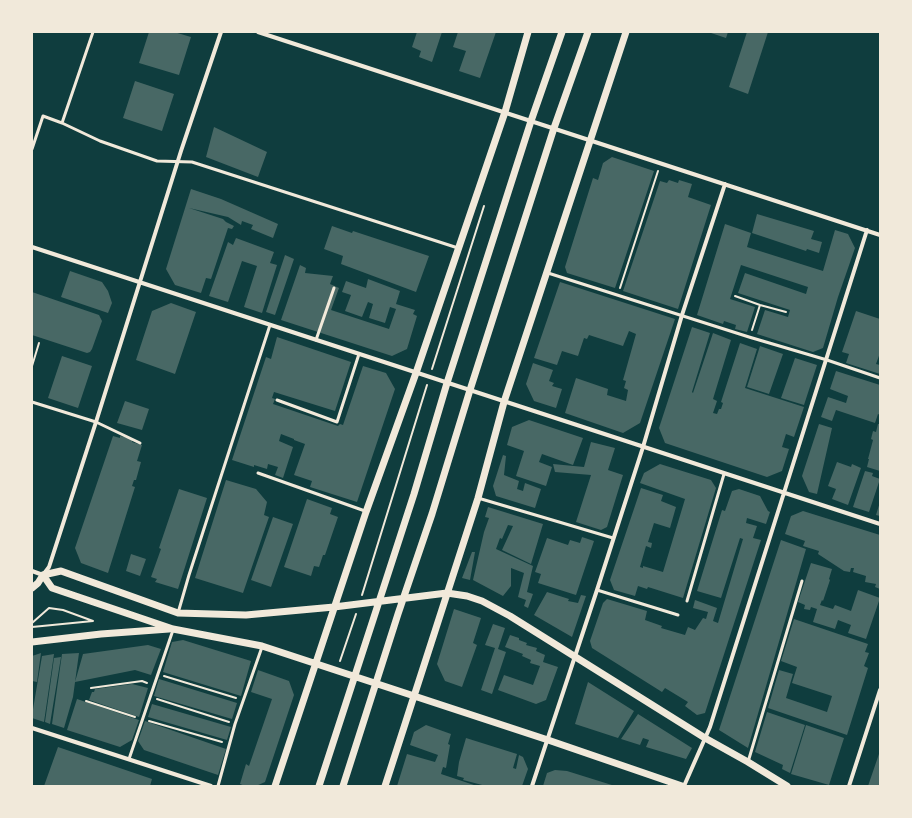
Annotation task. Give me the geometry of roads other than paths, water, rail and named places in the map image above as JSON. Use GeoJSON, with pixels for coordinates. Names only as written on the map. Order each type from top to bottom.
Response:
{"type":"FeatureCollection","features":[{"type":"Feature","properties":{"kind":"street"},"geometry":{"type":"LineString","coordinates":[[32,588],[38,583],[49,567],[178,161],[221,32]]}},
{"type":"Feature","properties":{"kind":"street"},"geometry":{"type":"LineString","coordinates":[[258,32],[880,235]]}},
{"type":"Feature","properties":{"kind":"street"},"geometry":{"type":"LineString","coordinates":[[275,786],[366,512],[416,373],[505,112],[528,32]]}},
{"type":"Feature","properties":{"kind":"street"},"geometry":{"type":"LineString","coordinates":[[319,786],[414,494],[447,383],[530,121],[562,32]]}},
{"type":"Feature","properties":{"kind":"street"},"geometry":{"type":"LineString","coordinates":[[343,786],[403,598],[434,507],[554,128],[588,32]]}},
{"type":"Feature","properties":{"kind":"street"},"geometry":{"type":"LineString","coordinates":[[385,786],[478,498],[504,402],[626,32]]}},
{"type":"Feature","properties":{"kind":"street"},"geometry":{"type":"LineString","coordinates":[[532,786],[643,447],[682,315],[725,184]]}},
{"type":"Feature","properties":{"kind":"street"},"geometry":{"type":"LineString","coordinates":[[43,575],[52,588],[173,629],[262,646],[683,786],[710,727],[867,230]]}},
{"type":"Feature","properties":{"kind":"street"},"geometry":{"type":"LineString","coordinates":[[32,247],[880,524]]}},
{"type":"Feature","properties":{"kind":"street"},"geometry":{"type":"LineString","coordinates":[[32,572],[43,575],[61,571],[178,613],[246,615],[334,607],[447,593],[467,596],[482,601],[510,616],[705,738],[787,786]]}},
{"type":"Feature","properties":{"kind":"street"},"geometry":{"type":"LineString","coordinates":[[32,642],[102,634],[173,629]]}},
{"type":"Feature","properties":{"kind":"street"},"geometry":{"type":"LineString","coordinates":[[849,786],[880,690]]}},
{"type":"Feature","properties":{"kind":"street"},"geometry":{"type":"LineString","coordinates":[[32,728],[211,786]]}},
{"type":"Feature","properties":{"kind":"lane"},"geometry":{"type":"LineString","coordinates":[[62,123],[94,32]]}},
{"type":"Feature","properties":{"kind":"lane"},"geometry":{"type":"LineString","coordinates":[[32,149],[43,116],[62,123],[100,141],[157,161],[192,162],[458,248]]}},
{"type":"Feature","properties":{"kind":"lane"},"geometry":{"type":"LineString","coordinates":[[548,272],[880,378]]}},
{"type":"Feature","properties":{"kind":"lane"},"geometry":{"type":"LineString","coordinates":[[316,340],[334,288]]}},
{"type":"Feature","properties":{"kind":"lane"},"geometry":{"type":"LineString","coordinates":[[178,613],[270,325]]}},
{"type":"Feature","properties":{"kind":"lane"},"geometry":{"type":"LineString","coordinates":[[277,400],[337,422],[359,354]]}},
{"type":"Feature","properties":{"kind":"lane"},"geometry":{"type":"LineString","coordinates":[[32,402],[96,422],[140,443]]}},
{"type":"Feature","properties":{"kind":"lane"},"geometry":{"type":"LineString","coordinates":[[258,473],[366,512]]}},
{"type":"Feature","properties":{"kind":"lane"},"geometry":{"type":"LineString","coordinates":[[687,601],[724,474]]}},
{"type":"Feature","properties":{"kind":"lane"},"geometry":{"type":"LineString","coordinates":[[478,498],[613,538]]}},
{"type":"Feature","properties":{"kind":"lane"},"geometry":{"type":"LineString","coordinates":[[748,762],[802,581]]}},
{"type":"Feature","properties":{"kind":"lane"},"geometry":{"type":"LineString","coordinates":[[597,590],[678,615]]}},
{"type":"Feature","properties":{"kind":"lane"},"geometry":{"type":"LineString","coordinates":[[129,759],[173,629]]}},
{"type":"Feature","properties":{"kind":"lane"},"geometry":{"type":"LineString","coordinates":[[218,786],[243,700],[262,646]]}}]}
